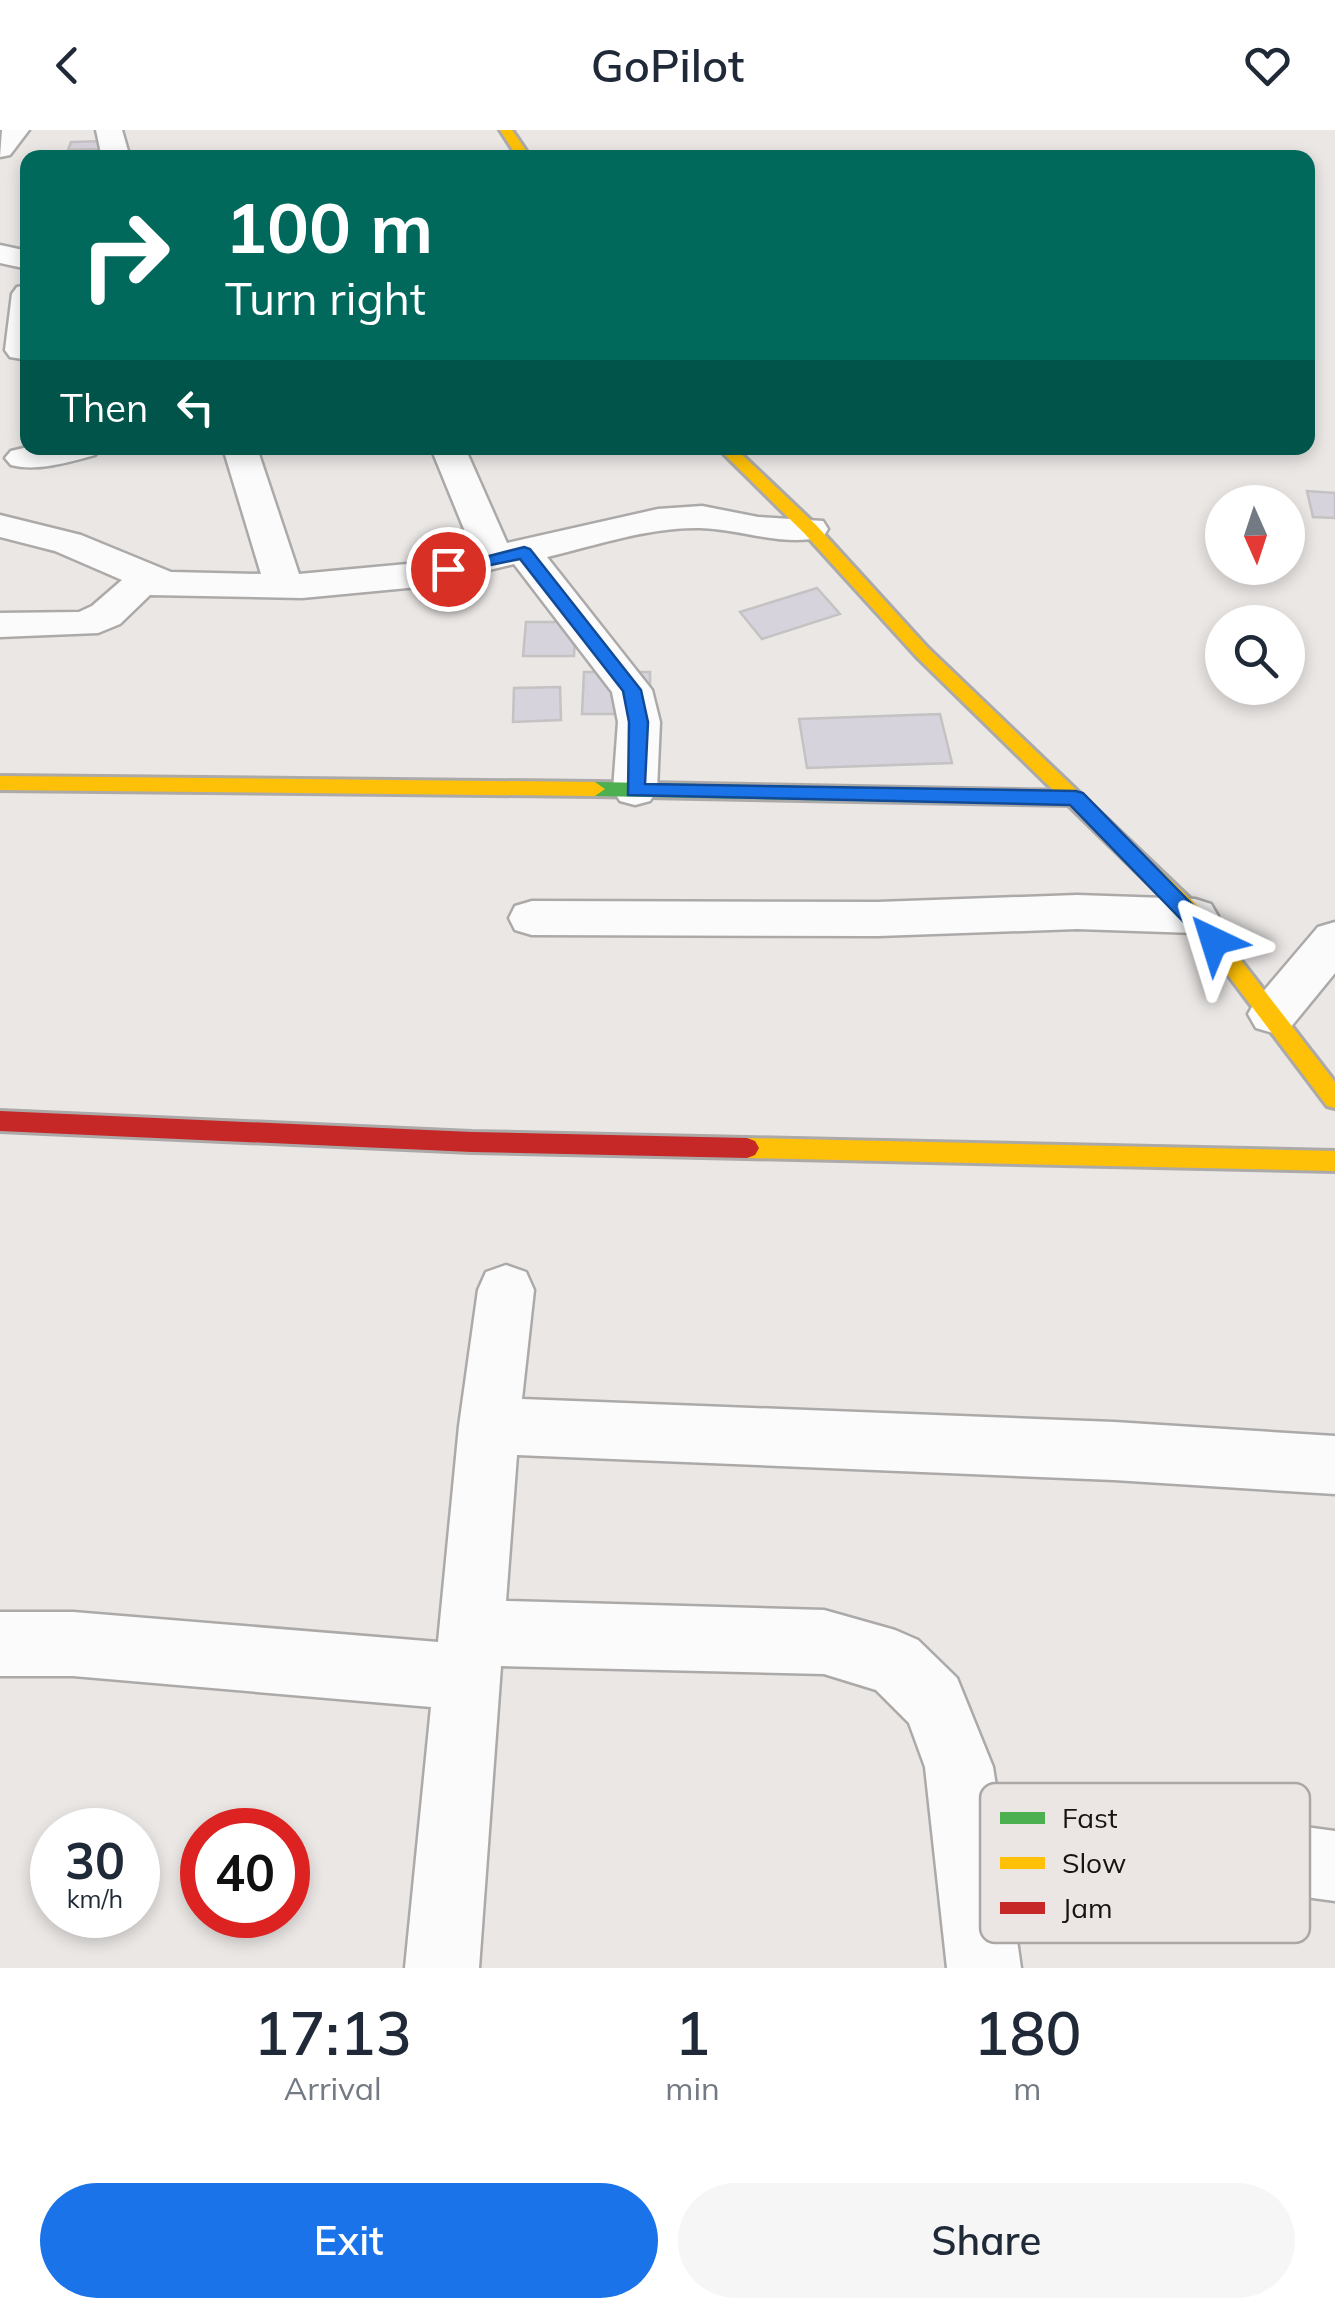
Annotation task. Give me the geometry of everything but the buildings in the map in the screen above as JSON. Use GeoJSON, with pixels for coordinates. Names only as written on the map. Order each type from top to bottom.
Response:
{"type":"FeatureCollection","features":[{"type":"Feature","properties":{"kind":"street"},"geometry":{"type":"LineString","coordinates":[[0,148],[16,130]]}},
{"type":"Feature","properties":{"kind":"street"},"geometry":{"type":"LineString","coordinates":[[23,458],[41,455]]}},
{"type":"Feature","properties":{"kind":"street"},"geometry":{"type":"LineString","coordinates":[[242,455],[284,586]]}},
{"type":"Feature","properties":{"kind":"street"},"geometry":{"type":"LineString","coordinates":[[452,455],[510,556],[632,690],[639,722],[635,790]]}},
{"type":"Feature","properties":{"kind":"street"},"geometry":{"type":"LineString","coordinates":[[733,455],[810,529],[922,652],[1195,916],[1335,1099]]}},
{"type":"Feature","properties":{"kind":"street"},"geometry":{"type":"LineString","coordinates":[[0,626],[84,624],[106,615],[141,582],[284,586],[400,578],[658,520],[702,518],[758,528],[810,529]]}},
{"type":"Feature","properties":{"kind":"street"},"geometry":{"type":"LineString","coordinates":[[0,526],[68,543],[165,584]]}},
{"type":"Feature","properties":{"kind":"street"},"geometry":{"type":"LineString","coordinates":[[0,783],[1076,798]]}},
{"type":"Feature","properties":{"kind":"street"},"geometry":{"type":"LineString","coordinates":[[532,918],[878,919],[1077,912],[1195,916]]}},
{"type":"Feature","properties":{"kind":"street"},"geometry":{"type":"LineString","coordinates":[[1273,1014],[1335,940]]}},
{"type":"Feature","properties":{"kind":"street"},"geometry":{"type":"LineString","coordinates":[[0,1121],[472,1142],[1335,1160]]}},
{"type":"Feature","properties":{"kind":"street"},"geometry":{"type":"LineString","coordinates":[[442,1968],[488,1426],[506,1290]]}},
{"type":"Feature","properties":{"kind":"street"},"geometry":{"type":"LineString","coordinates":[[488,1426],[1114,1451],[1335,1465]]}},
{"type":"Feature","properties":{"kind":"street"},"geometry":{"type":"LineString","coordinates":[[0,1644],[470,1655],[824,1642],[895,1663],[934,1701],[959,1767],[980,1934]]}},
{"type":"Feature","properties":{"kind":"street"},"geometry":{"type":"LineString","coordinates":[[966,1817],[980,1819]]}},
{"type":"Feature","properties":{"kind":"street"},"geometry":{"type":"LineString","coordinates":[[1310,1863],[1335,1866]]}},
{"type":"Feature","properties":{"kind":"street"},"geometry":{"type":"LineString","coordinates":[[981,1943],[984,1968]]}},
{"type":"Feature","properties":{"kind":"traffic: fast"},"geometry":{"type":"LineString","coordinates":[[595,789],[1075,798]]}},
{"type":"Feature","properties":{"kind":"traffic: slow"},"geometry":{"type":"LineString","coordinates":[[506,130],[520,150]]}},
{"type":"Feature","properties":{"kind":"traffic: slow"},"geometry":{"type":"LineString","coordinates":[[733,455],[810,529],[922,652],[1195,916],[1335,1099]]}},
{"type":"Feature","properties":{"kind":"traffic: slow"},"geometry":{"type":"LineString","coordinates":[[0,783],[595,789]]}},
{"type":"Feature","properties":{"kind":"traffic: slow"},"geometry":{"type":"LineString","coordinates":[[747,1148],[1335,1161]]}},
{"type":"Feature","properties":{"kind":"traffic: jam"},"geometry":{"type":"LineString","coordinates":[[0,1121],[472,1142],[747,1148]]}},
{"type":"Feature","properties":{"kind":"route"},"geometry":{"type":"LineString","coordinates":[[448,569],[524,552],[632,690],[639,722],[635,790],[1076,798],[1195,916],[1214,941]]}}]}
